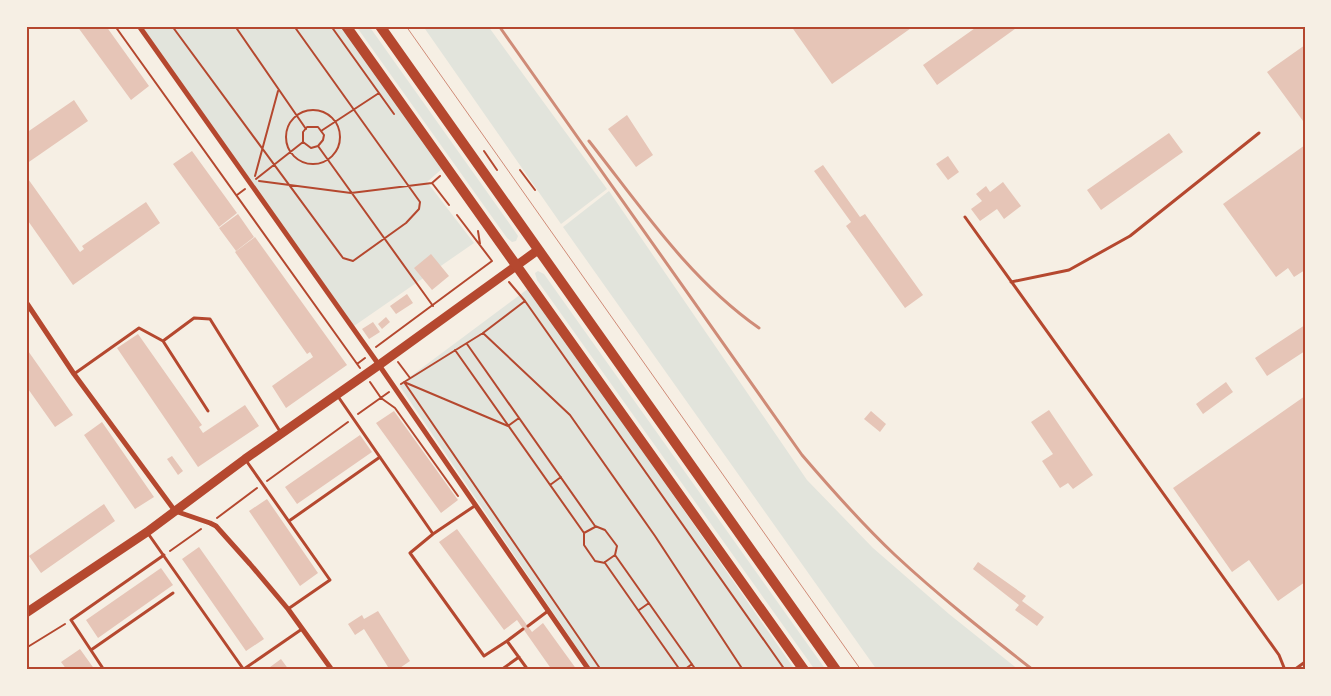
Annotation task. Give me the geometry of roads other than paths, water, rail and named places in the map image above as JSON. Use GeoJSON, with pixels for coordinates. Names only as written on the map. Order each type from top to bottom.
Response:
{"type":"FeatureCollection","features":[{"type":"Feature","properties":{"kind":"main road"},"geometry":{"type":"LineString","coordinates":[[346,26],[804,670]]}},
{"type":"Feature","properties":{"kind":"main road"},"geometry":{"type":"LineString","coordinates":[[380,26],[836,670]]}},
{"type":"Feature","properties":{"kind":"main road"},"geometry":{"type":"LineString","coordinates":[[26,613],[147,532],[281,433],[538,250]]}},
{"type":"Feature","properties":{"kind":"street"},"geometry":{"type":"LineString","coordinates":[[139,26],[379,365],[589,670]]}},
{"type":"Feature","properties":{"kind":"street"},"geometry":{"type":"LineString","coordinates":[[26,302],[74,374],[175,510],[210,522],[216,526],[288,609],[332,670]]}},
{"type":"Feature","properties":{"kind":"street"},"geometry":{"type":"LineString","coordinates":[[26,666],[28,670]]}},
{"type":"Feature","properties":{"kind":"lane"},"geometry":{"type":"LineString","coordinates":[[1011,282],[1069,270],[1130,236],[1259,133]]}},
{"type":"Feature","properties":{"kind":"lane"},"geometry":{"type":"LineString","coordinates":[[964,217],[1279,655],[1285,670]]}},
{"type":"Feature","properties":{"kind":"lane"},"geometry":{"type":"LineString","coordinates":[[163,341],[194,318],[210,319],[281,433]]}},
{"type":"Feature","properties":{"kind":"lane"},"geometry":{"type":"LineString","coordinates":[[74,374],[139,328],[163,341],[208,411]]}},
{"type":"Feature","properties":{"kind":"lane"},"geometry":{"type":"LineString","coordinates":[[336,395],[433,534]]}},
{"type":"Feature","properties":{"kind":"lane"},"geometry":{"type":"LineString","coordinates":[[289,521],[380,457]]}},
{"type":"Feature","properties":{"kind":"lane"},"geometry":{"type":"LineString","coordinates":[[245,459],[330,580],[288,609]]}},
{"type":"Feature","properties":{"kind":"lane"},"geometry":{"type":"LineString","coordinates":[[476,505],[433,534],[410,553],[484,656],[523,629]]}},
{"type":"Feature","properties":{"kind":"lane"},"geometry":{"type":"LineString","coordinates":[[147,532],[244,670],[302,629]]}},
{"type":"Feature","properties":{"kind":"lane"},"geometry":{"type":"LineString","coordinates":[[104,670],[71,620],[164,555]]}},
{"type":"Feature","properties":{"kind":"lane"},"geometry":{"type":"LineString","coordinates":[[91,650],[173,593]]}},
{"type":"Feature","properties":{"kind":"lane"},"geometry":{"type":"LineString","coordinates":[[528,626],[548,611]]}},
{"type":"Feature","properties":{"kind":"lane"},"geometry":{"type":"LineString","coordinates":[[507,641],[528,670]]}},
{"type":"Feature","properties":{"kind":"lane"},"geometry":{"type":"LineString","coordinates":[[501,670],[519,657]]}},
{"type":"Feature","properties":{"kind":"lane"},"geometry":{"type":"LineString","coordinates":[[1294,670],[1305,662]]}},
{"type":"Feature","properties":{"kind":"tram line"},"geometry":{"type":"LineString","coordinates":[[406,26],[861,670]]}},
{"type":"Feature","properties":{"kind":"railway"},"geometry":{"type":"LineString","coordinates":[[499,26],[802,455],[847,506],[895,555],[946,600],[1033,670]]}},
{"type":"Feature","properties":{"kind":"railway"},"geometry":{"type":"LineString","coordinates":[[589,141],[688,265],[734,309],[759,328]]}}]}
